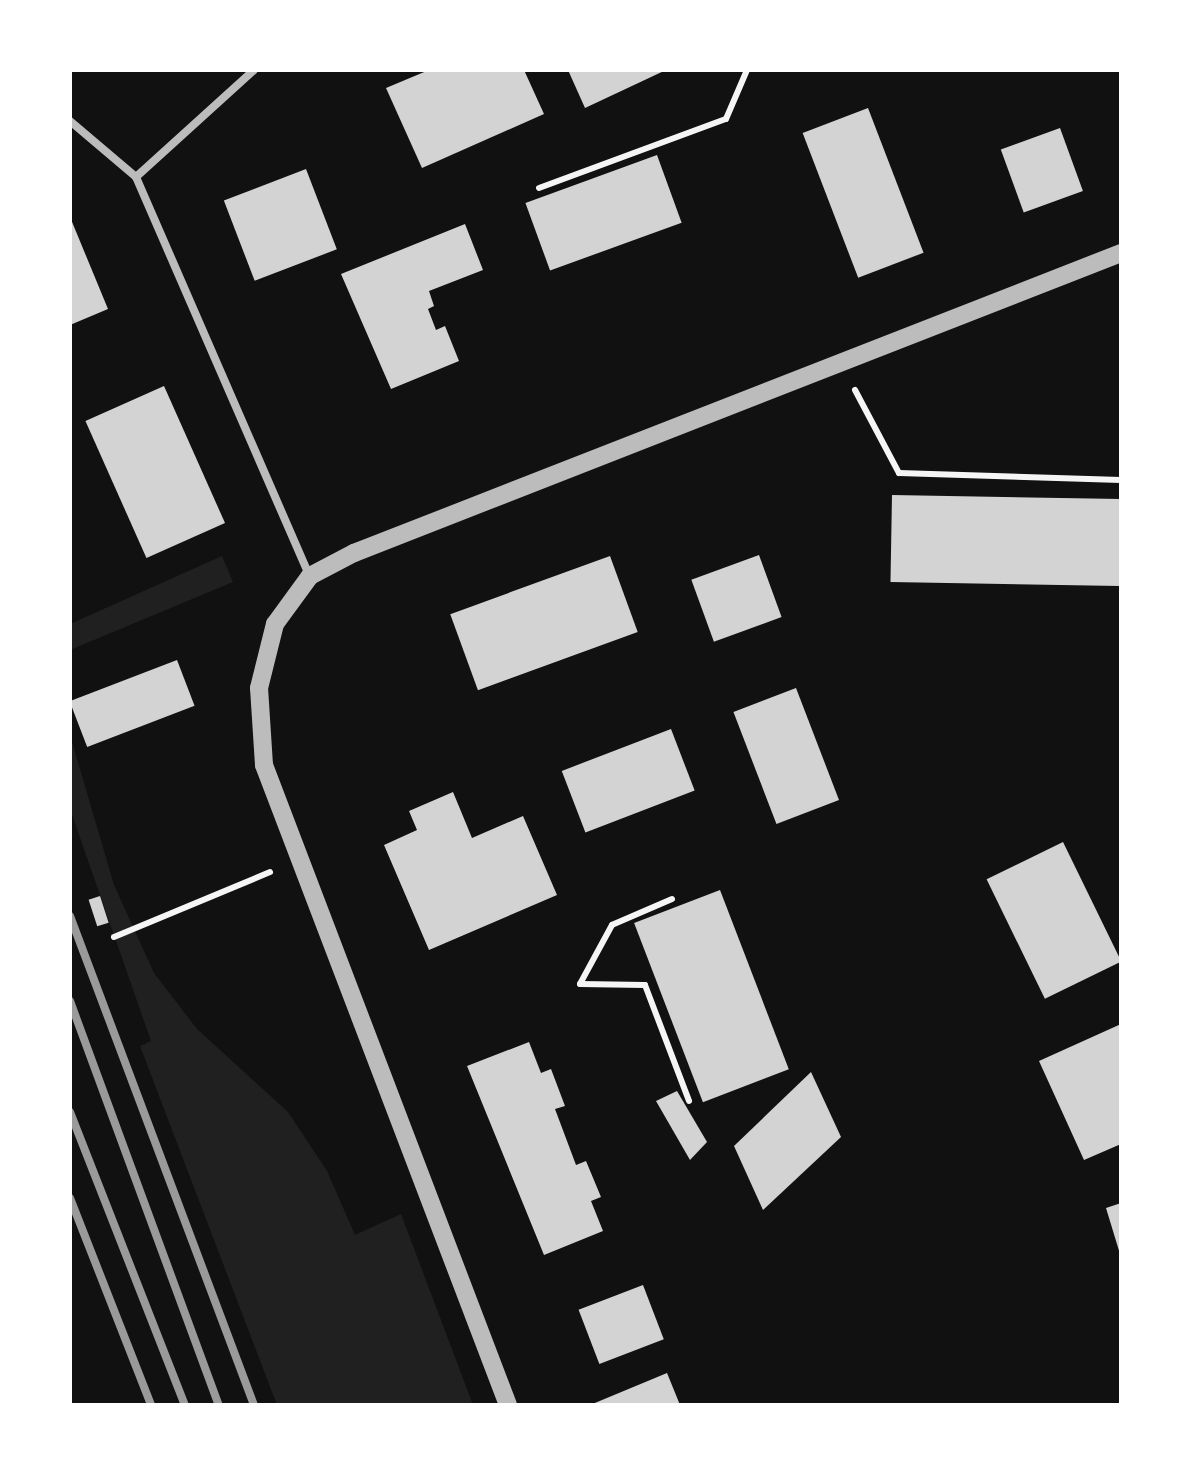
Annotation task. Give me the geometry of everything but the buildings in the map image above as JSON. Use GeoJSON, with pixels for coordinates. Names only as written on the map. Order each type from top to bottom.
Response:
{"type":"FeatureCollection","features":[{"type":"Feature","properties":{"kind":"street"},"geometry":{"type":"LineString","coordinates":[[508,1405],[264,764],[258,714],[275,624],[310,576],[407,531],[1121,253]]}},
{"type":"Feature","properties":{"kind":"lane"},"geometry":{"type":"LineString","coordinates":[[136,177],[254,70]]}},
{"type":"Feature","properties":{"kind":"lane"},"geometry":{"type":"LineString","coordinates":[[70,120],[136,177],[310,576]]}},
{"type":"Feature","properties":{"kind":"path"},"geometry":{"type":"LineString","coordinates":[[539,188],[726,119],[747,70]]}},
{"type":"Feature","properties":{"kind":"path"},"geometry":{"type":"LineString","coordinates":[[840,362],[899,474],[1121,480]]}},
{"type":"Feature","properties":{"kind":"path"},"geometry":{"type":"LineString","coordinates":[[114,937],[300,860]]}},
{"type":"Feature","properties":{"kind":"path"},"geometry":{"type":"LineString","coordinates":[[672,899],[612,924],[580,984],[645,985],[689,1100]]}},
{"type":"Feature","properties":{"kind":"shaded area"},"geometry":{"type":"Polygon","coordinates":[[[222,556],[233,582],[70,650],[70,624],[222,556]]]}},
{"type":"Feature","properties":{"kind":"shaded area"},"geometry":{"type":"Polygon","coordinates":[[[70,735],[114,885],[154,973],[197,1029],[288,1112],[327,1171],[355,1235],[401,1214],[473,1405],[277,1405],[140,1046],[151,1041],[70,809],[70,735]]]}},
{"type":"Feature","properties":{"kind":"railway"},"geometry":{"type":"LineString","coordinates":[[70,916],[254,1405]]}},
{"type":"Feature","properties":{"kind":"railway"},"geometry":{"type":"LineString","coordinates":[[70,1001],[219,1405]]}},
{"type":"Feature","properties":{"kind":"railway"},"geometry":{"type":"LineString","coordinates":[[70,1112],[185,1405]]}},
{"type":"Feature","properties":{"kind":"railway"},"geometry":{"type":"LineString","coordinates":[[70,1198],[151,1405]]}}]}
